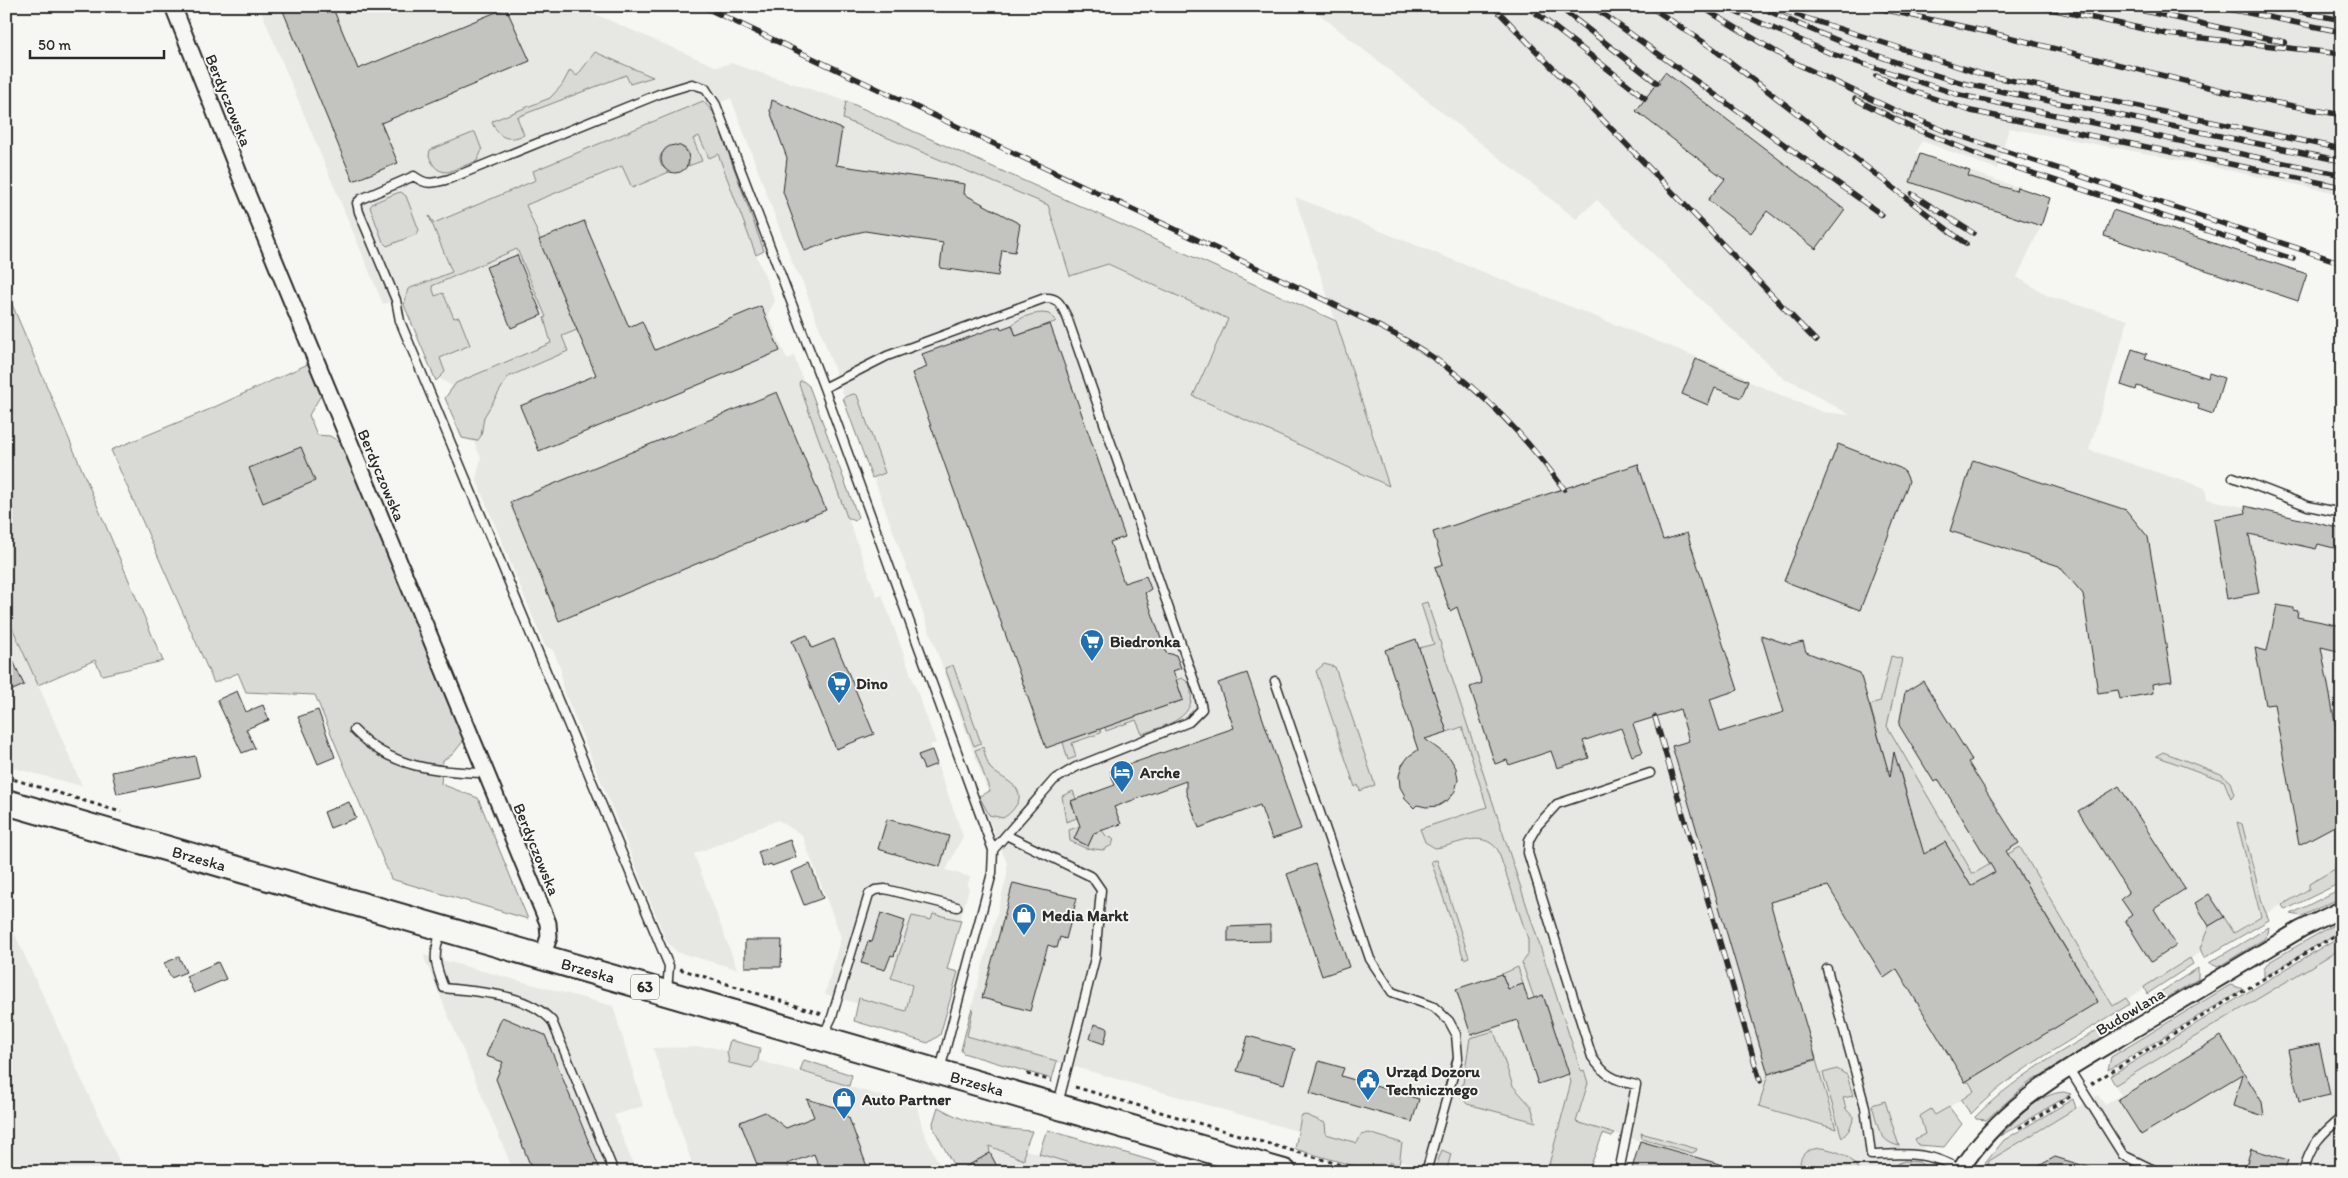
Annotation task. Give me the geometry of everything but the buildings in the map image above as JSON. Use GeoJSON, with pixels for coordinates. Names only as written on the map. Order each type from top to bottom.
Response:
{"type":"FeatureCollection","features":[{"type":"Feature","properties":{"kind":"main road","name":"Brzeska"},"geometry":{"type":"LineString","coordinates":[[6,802],[1284,1172]]}},
{"type":"Feature","properties":{"kind":"street","name":"Berdyczowska"},"geometry":{"type":"LineString","coordinates":[[173,6],[244,186],[488,773],[548,923],[549,937],[542,957]]}},
{"type":"Feature","properties":{"kind":"street","name":"Budowlana"},"geometry":{"type":"LineString","coordinates":[[1960,1171],[1979,1142],[2011,1110],[2038,1088],[2301,929],[2342,909]]}},
{"type":"Feature","properties":{"kind":"lane"},"geometry":{"type":"LineString","coordinates":[[666,993],[669,966],[400,321],[396,300],[358,212],[357,203],[361,199],[414,176],[424,183],[432,184],[449,179],[659,94],[692,84],[705,88],[716,105],[824,388],[993,850],[992,873],[940,1072]]}},
{"type":"Feature","properties":{"kind":"lane"},"geometry":{"type":"LineString","coordinates":[[824,388],[887,356],[1045,298],[1053,297],[1057,300],[1067,317],[1199,695],[1202,709],[1190,722],[1076,767],[1054,780],[993,850]]}},
{"type":"Feature","properties":{"kind":"lane"},"geometry":{"type":"LineString","coordinates":[[2233,477],[2308,506],[2342,514]]}},
{"type":"Feature","properties":{"kind":"lane"},"geometry":{"type":"LineString","coordinates":[[1275,681],[1370,959],[1392,992],[1434,1007],[1449,1021],[1456,1034],[1458,1058],[1426,1172]]}},
{"type":"Feature","properties":{"kind":"lane"},"geometry":{"type":"LineString","coordinates":[[354,730],[368,745],[389,758],[442,772],[488,773]]}},
{"type":"Feature","properties":{"kind":"lane"},"geometry":{"type":"LineString","coordinates":[[1619,1172],[1636,1086],[1615,1080],[1600,1070],[1592,1057],[1528,853],[1528,846],[1536,826],[1556,804],[1650,773]]}},
{"type":"Feature","properties":{"kind":"lane"},"geometry":{"type":"LineString","coordinates":[[1006,835],[1092,877],[1101,890],[1095,958],[1057,1106]]}},
{"type":"Feature","properties":{"kind":"lane"},"geometry":{"type":"LineString","coordinates":[[823,1038],[832,1017],[869,894],[874,890],[885,889],[957,907]]}},
{"type":"Feature","properties":{"kind":"lane"},"geometry":{"type":"LineString","coordinates":[[441,928],[435,948],[435,964],[444,988],[481,992],[520,1001],[544,1012],[552,1020],[614,1172]]}},
{"type":"Feature","properties":{"kind":"lane"},"geometry":{"type":"LineString","coordinates":[[1827,969],[1865,1107],[1870,1156],[1922,1154],[1947,1162],[1960,1171]]}},
{"type":"Feature","properties":{"kind":"lane"},"geometry":{"type":"LineString","coordinates":[[2070,1069],[2123,1155],[2158,1172]]}},
{"type":"Feature","properties":{"kind":"lane"},"geometry":{"type":"LineString","coordinates":[[2303,1172],[2310,1150],[2320,1136],[2342,1116]]}},
{"type":"Feature","properties":{"kind":"path"},"geometry":{"type":"LineString","coordinates":[[2017,1129],[2342,932]]}},
{"type":"Feature","properties":{"kind":"shaded area"},"geometry":{"type":"Polygon","coordinates":[[[259,6],[576,6],[717,67],[731,63],[846,101],[844,119],[1048,205],[1070,276],[1107,264],[1228,319],[1389,485],[1295,197],[1742,375],[1748,381],[1823,412],[1850,415],[1794,382],[1785,380],[1597,200],[1576,219],[1309,6],[2342,6],[2342,194],[2160,156],[2009,128],[1997,169],[1922,141],[1916,153],[2050,198],[2041,226],[2017,277],[2048,296],[2128,320],[2089,450],[2205,488],[2207,499],[2342,529],[2342,869],[2201,952],[2114,1008],[1932,1117],[1917,1172],[1631,1172],[1640,1141],[1602,1130],[1585,1172],[1439,1172],[964,1035],[1007,876],[1007,863],[979,796],[988,792],[803,283],[792,262],[731,98],[707,108],[758,249],[756,255],[775,301],[768,314],[787,360],[794,356],[851,514],[849,521],[877,597],[882,595],[936,743],[930,745],[932,750],[919,755],[924,769],[937,764],[963,836],[946,870],[970,877],[967,887],[969,888],[932,1025],[825,994],[841,937],[802,835],[778,820],[694,854],[737,969],[677,952],[667,942],[562,686],[561,670],[553,650],[545,646],[476,479],[481,458],[474,442],[462,438],[445,398],[452,386],[439,378],[405,298],[383,304],[259,6]]]}},
{"type":"Feature","properties":{"kind":"shaded area"},"geometry":{"type":"Polygon","coordinates":[[[595,52],[653,77],[630,84],[626,75],[517,117],[524,135],[508,138],[500,135],[492,121],[550,98],[562,85],[570,70],[577,76],[595,52]]]}},
{"type":"Feature","properties":{"kind":"shaded area"},"geometry":{"type":"Polygon","coordinates":[[[703,101],[714,113],[764,251],[756,255],[718,154],[709,158],[699,136],[693,139],[702,161],[688,166],[689,155],[685,148],[671,147],[664,151],[660,157],[661,164],[669,172],[632,188],[622,166],[526,205],[577,330],[562,336],[568,351],[508,377],[484,417],[481,436],[477,441],[462,438],[445,398],[456,383],[551,343],[544,318],[546,317],[517,249],[432,286],[435,296],[443,293],[454,318],[459,317],[470,345],[440,358],[445,372],[436,381],[404,305],[408,289],[452,272],[429,216],[434,223],[536,180],[533,171],[703,101]]]}},
{"type":"Feature","properties":{"kind":"shaded area"},"geometry":{"type":"Polygon","coordinates":[[[846,101],[1336,321],[1389,486],[1193,396],[1228,319],[1108,264],[1070,276],[1048,205],[843,119],[846,101]]]}},
{"type":"Feature","properties":{"kind":"shaded area"},"geometry":{"type":"Polygon","coordinates":[[[475,132],[482,150],[477,161],[448,172],[441,171],[432,162],[429,156],[430,150],[475,132]]]}},
{"type":"Feature","properties":{"kind":"shaded area"},"geometry":{"type":"Polygon","coordinates":[[[401,192],[406,196],[419,230],[417,234],[387,246],[383,242],[370,207],[373,203],[401,192]]]}},
{"type":"Feature","properties":{"kind":"shaded area"},"geometry":{"type":"Polygon","coordinates":[[[6,290],[163,661],[102,675],[95,660],[38,685],[6,614],[6,290]]]}},
{"type":"Feature","properties":{"kind":"shaded area"},"geometry":{"type":"Polygon","coordinates":[[[1042,313],[1050,314],[1057,321],[1016,336],[1012,325],[1026,316],[1042,313]]]}},
{"type":"Feature","properties":{"kind":"shaded area"},"geometry":{"type":"Polygon","coordinates":[[[308,364],[321,395],[309,415],[317,435],[330,436],[341,443],[464,740],[453,754],[443,760],[441,784],[478,798],[528,919],[391,879],[315,695],[246,692],[238,673],[214,683],[111,450],[208,410],[308,364]]]}},
{"type":"Feature","properties":{"kind":"shaded area"},"geometry":{"type":"Polygon","coordinates":[[[800,381],[809,386],[858,517],[855,521],[847,517],[799,384],[800,381]]]}},
{"type":"Feature","properties":{"kind":"shaded area"},"geometry":{"type":"Polygon","coordinates":[[[853,394],[857,395],[885,473],[872,478],[843,398],[853,394]]]}},
{"type":"Feature","properties":{"kind":"shaded area"},"geometry":{"type":"Polygon","coordinates":[[[1427,602],[1581,1071],[1584,1070],[1588,1083],[1576,1122],[1615,1134],[1612,1137],[1603,1134],[1588,1172],[1547,1172],[1571,1082],[1543,995],[1534,998],[1522,963],[1528,955],[1528,939],[1498,850],[1484,840],[1476,839],[1435,848],[1425,842],[1420,829],[1487,807],[1462,727],[1447,732],[1419,648],[1434,644],[1421,604],[1427,602]]]}},
{"type":"Feature","properties":{"kind":"shaded area"},"geometry":{"type":"Polygon","coordinates":[[[6,614],[45,700],[82,786],[6,766],[6,614]]]}},
{"type":"Feature","properties":{"kind":"shaded area"},"geometry":{"type":"Polygon","coordinates":[[[1891,656],[1902,659],[1887,726],[1973,874],[2020,847],[2113,1006],[2126,998],[2130,1004],[2026,1068],[1988,1097],[1971,1114],[1961,1100],[1974,1091],[1969,1082],[1965,1082],[2098,1001],[2013,862],[1971,886],[1945,842],[1913,861],[1887,851],[1918,833],[1899,768],[1888,771],[1870,705],[1880,702],[1891,656]]]}},
{"type":"Feature","properties":{"kind":"shaded area"},"geometry":{"type":"Polygon","coordinates":[[[1324,664],[1335,667],[1375,785],[1360,791],[1358,785],[1355,787],[1316,671],[1324,664]]]}},
{"type":"Feature","properties":{"kind":"shaded area"},"geometry":{"type":"Polygon","coordinates":[[[953,665],[981,743],[974,746],[945,668],[953,665]]]}},
{"type":"Feature","properties":{"kind":"shaded area"},"geometry":{"type":"Polygon","coordinates":[[[1182,678],[1189,683],[1191,695],[1190,704],[1186,712],[1179,718],[1142,734],[1136,720],[1106,731],[1105,727],[1183,700],[1176,680],[1182,678]]]}},
{"type":"Feature","properties":{"kind":"shaded area"},"geometry":{"type":"Polygon","coordinates":[[[1100,729],[1101,733],[1072,743],[1076,757],[1068,760],[1063,742],[1100,729]]]}},
{"type":"Feature","properties":{"kind":"shaded area"},"geometry":{"type":"Polygon","coordinates":[[[983,747],[991,769],[1012,784],[1019,792],[1017,804],[1003,818],[989,815],[979,796],[990,791],[975,750],[983,747]]]}},
{"type":"Feature","properties":{"kind":"shaded area"},"geometry":{"type":"Polygon","coordinates":[[[2163,752],[2221,774],[2230,782],[2234,794],[2231,798],[2224,781],[2156,756],[2163,752]]]}},
{"type":"Feature","properties":{"kind":"shaded area"},"geometry":{"type":"Polygon","coordinates":[[[1073,791],[1076,799],[1071,801],[1077,818],[1066,822],[1062,796],[1073,791]]]}},
{"type":"Feature","properties":{"kind":"shaded area"},"geometry":{"type":"Polygon","coordinates":[[[2237,822],[2242,824],[2263,906],[2269,920],[2204,958],[2200,948],[2209,926],[2224,917],[2234,933],[2261,917],[2237,822]]]}},
{"type":"Feature","properties":{"kind":"shaded area"},"geometry":{"type":"Polygon","coordinates":[[[1080,826],[1074,839],[1088,846],[1094,833],[1102,830],[1106,836],[1114,839],[1112,845],[1103,850],[1085,848],[1070,841],[1069,830],[1080,826]]]}},
{"type":"Feature","properties":{"kind":"shaded area"},"geometry":{"type":"Polygon","coordinates":[[[1437,860],[1469,957],[1464,959],[1431,861],[1437,860]]]}},
{"type":"Feature","properties":{"kind":"shaded area"},"geometry":{"type":"Polygon","coordinates":[[[2342,865],[2342,882],[2285,910],[2282,905],[2309,889],[2309,884],[2342,865]]]}},
{"type":"Feature","properties":{"kind":"shaded area"},"geometry":{"type":"Polygon","coordinates":[[[2342,888],[2342,897],[2302,916],[2291,914],[2342,888]]]}},
{"type":"Feature","properties":{"kind":"shaded area"},"geometry":{"type":"Polygon","coordinates":[[[933,914],[961,920],[947,969],[958,972],[940,1035],[928,1043],[854,1021],[859,998],[906,1011],[912,985],[891,978],[912,916],[931,920],[933,914]]]}},
{"type":"Feature","properties":{"kind":"shaded area"},"geometry":{"type":"Polygon","coordinates":[[[6,915],[124,1172],[6,1172],[6,915]]]}},
{"type":"Feature","properties":{"kind":"shaded area"},"geometry":{"type":"Polygon","coordinates":[[[2342,920],[2342,930],[2264,977],[2264,969],[2269,962],[2342,920]]]}},
{"type":"Feature","properties":{"kind":"shaded area"},"geometry":{"type":"Polygon","coordinates":[[[2269,927],[2264,939],[2218,967],[2209,963],[2269,927]]]}},
{"type":"Feature","properties":{"kind":"shaded area"},"geometry":{"type":"Polygon","coordinates":[[[2342,935],[2342,948],[2115,1085],[2110,1076],[2342,935]]]}},
{"type":"Feature","properties":{"kind":"shaded area"},"geometry":{"type":"Polygon","coordinates":[[[2342,948],[2342,1172],[1986,1172],[1988,1161],[2098,1095],[2105,1105],[2121,1095],[2115,1085],[2342,948]]]}},
{"type":"Feature","properties":{"kind":"shaded area"},"geometry":{"type":"Polygon","coordinates":[[[423,955],[613,1006],[643,1106],[614,1115],[636,1172],[514,1172],[423,955]]]}},
{"type":"Feature","properties":{"kind":"shaded area"},"geometry":{"type":"Polygon","coordinates":[[[2190,958],[2193,964],[2147,994],[2144,987],[2190,958]]]}},
{"type":"Feature","properties":{"kind":"shaded area"},"geometry":{"type":"Polygon","coordinates":[[[1518,967],[1523,984],[1508,989],[1502,974],[1518,967]]]}},
{"type":"Feature","properties":{"kind":"shaded area"},"geometry":{"type":"Polygon","coordinates":[[[2198,968],[2198,979],[2163,1000],[2151,998],[2198,968]]]}},
{"type":"Feature","properties":{"kind":"shaded area"},"geometry":{"type":"Polygon","coordinates":[[[2230,985],[2244,989],[2108,1070],[2111,1057],[2230,985]]]}},
{"type":"Feature","properties":{"kind":"shaded area"},"geometry":{"type":"Polygon","coordinates":[[[2135,1008],[2130,1020],[2027,1084],[1986,1120],[1976,1119],[1975,1117],[1993,1100],[2031,1071],[2135,1008]]]}},
{"type":"Feature","properties":{"kind":"shaded area"},"geometry":{"type":"Polygon","coordinates":[[[973,1009],[967,1036],[1057,1061],[1052,1079],[963,1053],[961,1050],[973,1009]]]}},
{"type":"Feature","properties":{"kind":"shaded area"},"geometry":{"type":"Polygon","coordinates":[[[1494,1031],[1513,1086],[1531,1106],[1536,1122],[1467,1104],[1461,1096],[1470,1038],[1494,1031]]]}},
{"type":"Feature","properties":{"kind":"shaded area"},"geometry":{"type":"Polygon","coordinates":[[[730,1040],[760,1048],[758,1060],[752,1068],[729,1063],[727,1051],[730,1040]]]}},
{"type":"Feature","properties":{"kind":"shaded area"},"geometry":{"type":"Polygon","coordinates":[[[712,1047],[917,1107],[923,1131],[943,1172],[695,1172],[653,1048],[712,1047]]]}},
{"type":"Feature","properties":{"kind":"shaded area"},"geometry":{"type":"Polygon","coordinates":[[[804,1060],[852,1075],[849,1086],[800,1071],[804,1060]]]}},
{"type":"Feature","properties":{"kind":"shaded area"},"geometry":{"type":"Polygon","coordinates":[[[1816,1060],[1836,1129],[1759,1106],[1768,1074],[1816,1060]]]}},
{"type":"Feature","properties":{"kind":"shaded area"},"geometry":{"type":"Polygon","coordinates":[[[1837,1069],[1847,1075],[1853,1096],[1843,1098],[1846,1109],[1854,1118],[1849,1130],[1842,1138],[1823,1073],[1837,1069]]]}},
{"type":"Feature","properties":{"kind":"shaded area"},"geometry":{"type":"Polygon","coordinates":[[[2064,1092],[2071,1094],[2000,1136],[2037,1102],[2055,1093],[2064,1092]]]}},
{"type":"Feature","properties":{"kind":"shaded area"},"geometry":{"type":"Polygon","coordinates":[[[2073,1099],[2076,1108],[1989,1161],[1986,1172],[1978,1172],[2004,1140],[2073,1099]]]}},
{"type":"Feature","properties":{"kind":"shaded area"},"geometry":{"type":"Polygon","coordinates":[[[1885,1101],[1899,1146],[1886,1140],[1877,1125],[1872,1105],[1885,1101]]]}},
{"type":"Feature","properties":{"kind":"shaded area"},"geometry":{"type":"Polygon","coordinates":[[[938,1107],[961,1118],[983,1125],[1032,1131],[1025,1149],[1024,1160],[989,1146],[990,1153],[964,1168],[966,1172],[957,1172],[934,1129],[933,1123],[938,1107]]]}},
{"type":"Feature","properties":{"kind":"shaded area"},"geometry":{"type":"Polygon","coordinates":[[[1949,1107],[1962,1124],[1944,1147],[1918,1145],[1915,1139],[1925,1134],[1920,1116],[1931,1109],[1935,1115],[1949,1107]]]}},
{"type":"Feature","properties":{"kind":"shaded area"},"geometry":{"type":"Polygon","coordinates":[[[1306,1115],[1325,1123],[1326,1134],[1357,1143],[1361,1135],[1369,1133],[1402,1143],[1399,1165],[1389,1162],[1389,1165],[1406,1170],[1405,1172],[1375,1172],[1295,1149],[1301,1116],[1306,1115]]]}},
{"type":"Feature","properties":{"kind":"shaded area"},"geometry":{"type":"Polygon","coordinates":[[[933,1123],[1100,1172],[957,1172],[934,1129],[933,1123]]]}},
{"type":"Feature","properties":{"kind":"shaded area"},"geometry":{"type":"Polygon","coordinates":[[[1048,1130],[1190,1172],[1100,1172],[1039,1154],[1048,1130]]]}},
{"type":"Feature","properties":{"kind":"shaded area"},"geometry":{"type":"Polygon","coordinates":[[[1641,1133],[1697,1149],[1692,1153],[1642,1139],[1641,1133]]]}},
{"type":"Feature","properties":{"kind":"shaded area"},"geometry":{"type":"Polygon","coordinates":[[[1822,1148],[1849,1158],[1859,1172],[1806,1172],[1800,1163],[1803,1155],[1811,1150],[1822,1148]]]}},
{"type":"Feature","properties":{"kind":"shaded area"},"geometry":{"type":"Polygon","coordinates":[[[1442,1150],[1451,1154],[1447,1169],[1457,1172],[1434,1172],[1442,1150]]]}},
{"type":"Feature","properties":{"kind":"shaded area"},"geometry":{"type":"Polygon","coordinates":[[[1904,1161],[1919,1162],[1929,1169],[1928,1172],[1890,1172],[1893,1166],[1904,1161]]]}},
{"type":"Feature","properties":{"kind":"railway"},"geometry":{"type":"LineString","coordinates":[[702,6],[1329,302],[1407,341],[1452,371],[1493,407],[1530,446],[1564,489]]}},
{"type":"Feature","properties":{"kind":"railway"},"geometry":{"type":"LineString","coordinates":[[1493,6],[1816,341]]}},
{"type":"Feature","properties":{"kind":"railway"},"geometry":{"type":"LineString","coordinates":[[1527,6],[1645,98]]}},
{"type":"Feature","properties":{"kind":"railway"},"geometry":{"type":"LineString","coordinates":[[1558,6],[1657,83]]}},
{"type":"Feature","properties":{"kind":"railway"},"geometry":{"type":"LineString","coordinates":[[1592,6],[1882,215]]}},
{"type":"Feature","properties":{"kind":"railway"},"geometry":{"type":"LineString","coordinates":[[1649,6],[1711,47],[1966,244]]}},
{"type":"Feature","properties":{"kind":"railway"},"geometry":{"type":"LineString","coordinates":[[1700,6],[1791,61],[1894,110],[1945,131],[2342,263]]}},
{"type":"Feature","properties":{"kind":"railway"},"geometry":{"type":"LineString","coordinates":[[1722,6],[1832,54],[1960,95],[2342,175]]}},
{"type":"Feature","properties":{"kind":"railway"},"geometry":{"type":"LineString","coordinates":[[1758,6],[1860,49],[1966,84],[2342,161]]}},
{"type":"Feature","properties":{"kind":"railway"},"geometry":{"type":"LineString","coordinates":[[1868,6],[1988,32],[2261,100],[2342,115]]}},
{"type":"Feature","properties":{"kind":"railway"},"geometry":{"type":"LineString","coordinates":[[2037,6],[2167,34],[2342,54]]}},
{"type":"Feature","properties":{"kind":"railway"},"geometry":{"type":"LineString","coordinates":[[2122,6],[2285,42]]}},
{"type":"Feature","properties":{"kind":"railway"},"geometry":{"type":"LineString","coordinates":[[2214,6],[2342,32]]}},
{"type":"Feature","properties":{"kind":"railway"},"geometry":{"type":"LineString","coordinates":[[2270,6],[2342,20]]}},
{"type":"Feature","properties":{"kind":"railway"},"geometry":{"type":"LineString","coordinates":[[1784,11],[1981,74],[2342,149]]}},
{"type":"Feature","properties":{"kind":"railway"},"geometry":{"type":"LineString","coordinates":[[1876,76],[1912,91],[1971,111],[2342,187]]}},
{"type":"Feature","properties":{"kind":"railway"},"geometry":{"type":"LineString","coordinates":[[1855,99],[1911,127],[1984,157],[2293,259]]}},
{"type":"Feature","properties":{"kind":"railway"},"geometry":{"type":"LineString","coordinates":[[1912,194],[1973,233]]}},
{"type":"Feature","properties":{"kind":"railway"},"geometry":{"type":"LineString","coordinates":[[1655,717],[1760,1081]]}},
{"type":"Feature","properties":{"kind":"place","name":"Biedronka"},"geometry":{"type":"Point","coordinates":[1092,662]}},
{"type":"Feature","properties":{"kind":"place","name":"Dino"},"geometry":{"type":"Point","coordinates":[839,704]}},
{"type":"Feature","properties":{"kind":"place","name":"Arche"},"geometry":{"type":"Point","coordinates":[1122,793]}},
{"type":"Feature","properties":{"kind":"place","name":"Media Markt"},"geometry":{"type":"Point","coordinates":[1024,936]}},
{"type":"Feature","properties":{"kind":"place","name":"Urząd Dozoru Technicznego"},"geometry":{"type":"Point","coordinates":[1368,1101]}},
{"type":"Feature","properties":{"kind":"place","name":"Auto Partner"},"geometry":{"type":"Point","coordinates":[844,1120]}}]}
